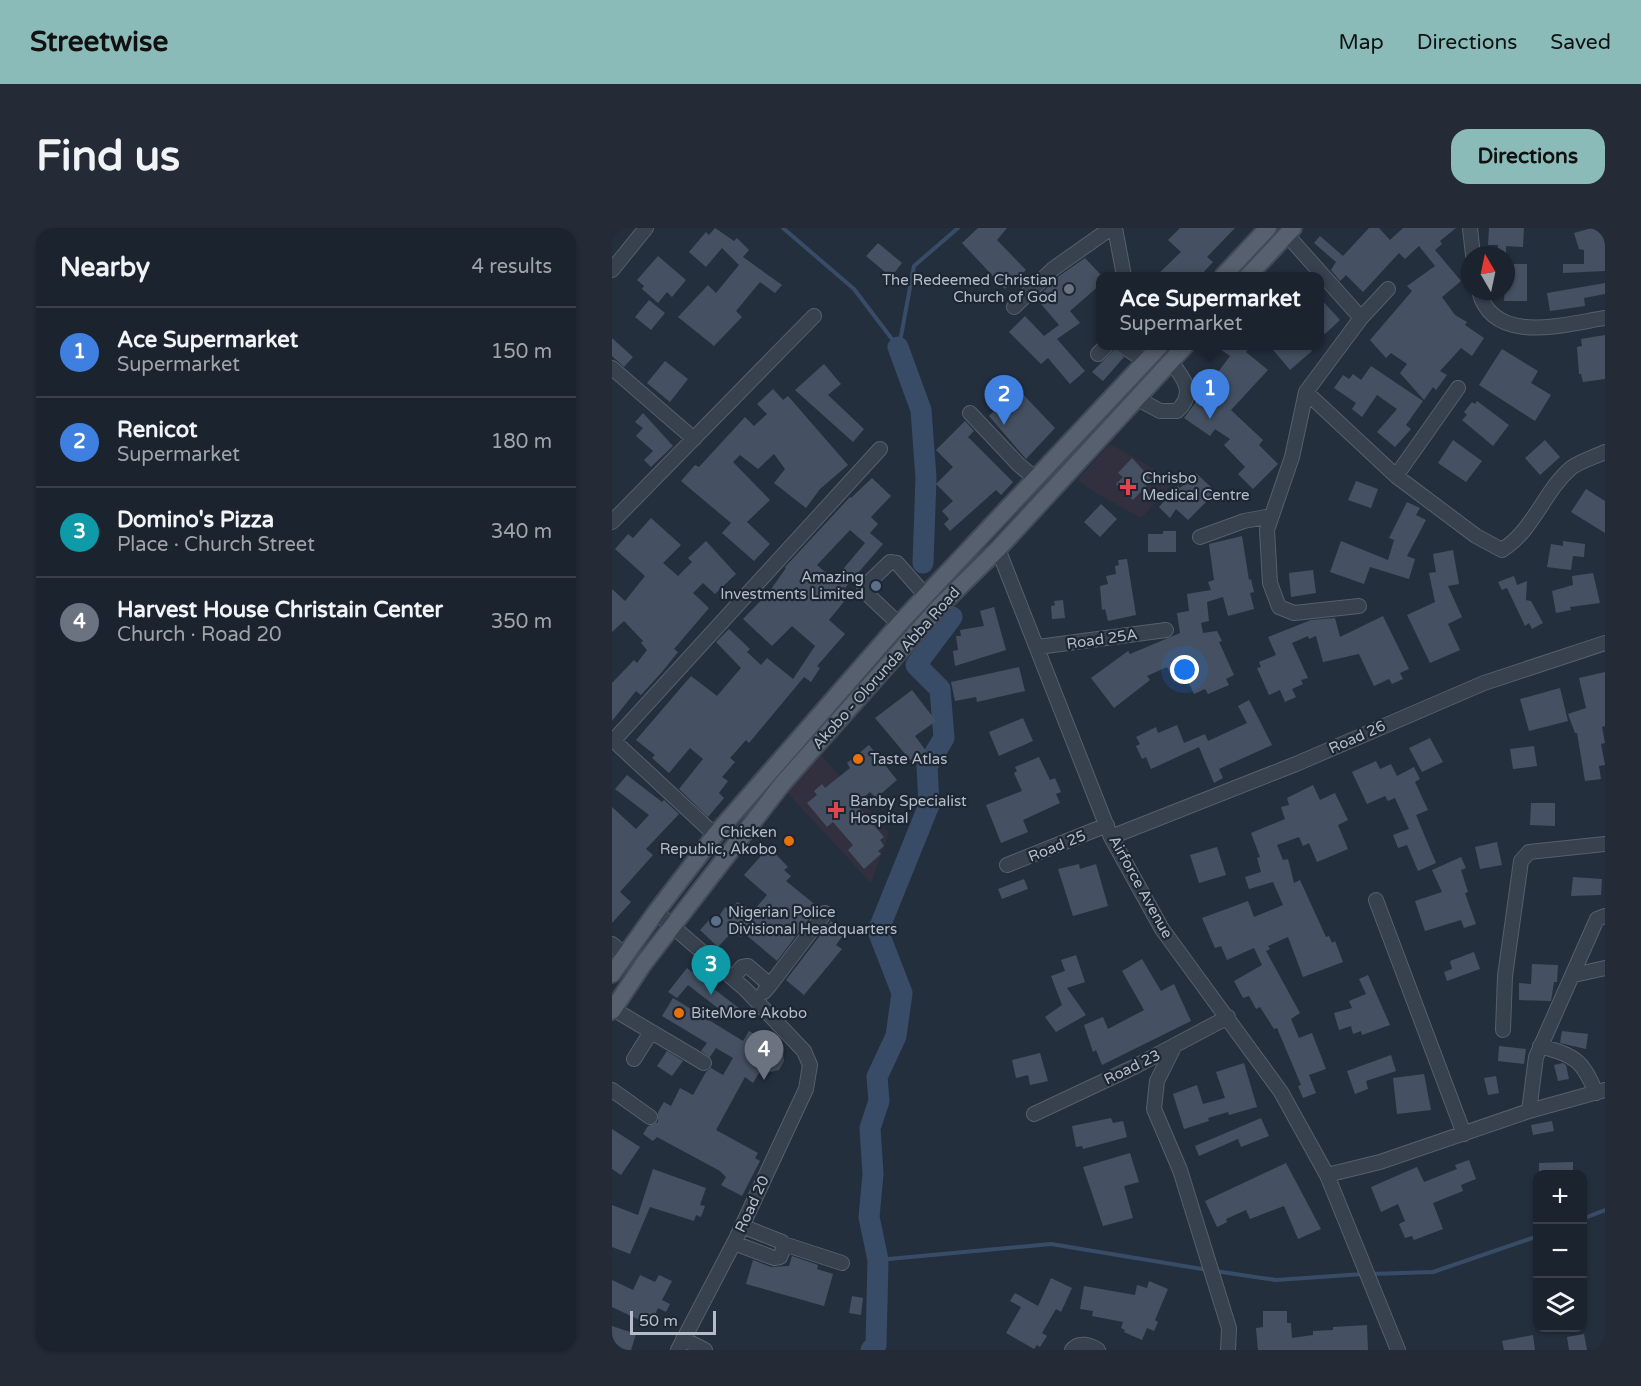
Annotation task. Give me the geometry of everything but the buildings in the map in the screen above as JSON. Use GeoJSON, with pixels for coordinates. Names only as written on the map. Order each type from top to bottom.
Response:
{"type":"FeatureCollection","features":[{"type":"Feature","properties":{"kind":"main road"},"geometry":{"type":"LineString","coordinates":[[1227,272],[1268,228]]}},
{"type":"Feature","properties":{"kind":"main road"},"geometry":{"type":"LineString","coordinates":[[1252,272],[1290,231]]}},
{"type":"Feature","properties":{"kind":"main road","name":"Akobo - Olorunda Abba Road"},"geometry":{"type":"LineString","coordinates":[[612,974],[715,835],[899,624],[931,599],[956,590],[998,549],[1180,350]]}},
{"type":"Feature","properties":{"kind":"main road","name":"Akobo - Olorunda Abba Road"},"geometry":{"type":"LineString","coordinates":[[612,1010],[673,926],[783,783],[931,599],[943,579],[1150,352]]}},
{"type":"Feature","properties":{"kind":"street"},"geometry":{"type":"LineString","coordinates":[[1014,308],[1053,269],[1113,228],[1123,272]]}},
{"type":"Feature","properties":{"kind":"street"},"geometry":{"type":"LineString","coordinates":[[1470,228],[1472,246]]}},
{"type":"Feature","properties":{"kind":"street"},"geometry":{"type":"LineString","coordinates":[[612,270],[639,230]]}},
{"type":"Feature","properties":{"kind":"street"},"geometry":{"type":"LineString","coordinates":[[1290,231],[1323,272]]}},
{"type":"Feature","properties":{"kind":"street"},"geometry":{"type":"LineString","coordinates":[[1324,273],[1361,318]]}},
{"type":"Feature","properties":{"kind":"street"},"geometry":{"type":"LineString","coordinates":[[1359,606],[1294,613],[1279,607],[1270,583],[1267,530],[1292,457],[1306,392],[1361,318],[1388,289]]}},
{"type":"Feature","properties":{"kind":"street"},"geometry":{"type":"LineString","coordinates":[[1481,300],[1490,314],[1508,323],[1533,329],[1605,318]]}},
{"type":"Feature","properties":{"kind":"street"},"geometry":{"type":"LineString","coordinates":[[612,522],[814,316]]}},
{"type":"Feature","properties":{"kind":"street"},"geometry":{"type":"LineString","coordinates":[[1136,398],[1160,411],[1178,411],[1184,405],[1188,389],[1185,380],[1150,352]]}},
{"type":"Feature","properties":{"kind":"street"},"geometry":{"type":"LineString","coordinates":[[612,368],[694,439]]}},
{"type":"Feature","properties":{"kind":"street"},"geometry":{"type":"LineString","coordinates":[[1396,476],[1458,388]]}},
{"type":"Feature","properties":{"kind":"street"},"geometry":{"type":"LineString","coordinates":[[1306,392],[1396,476],[1476,536],[1502,550],[1523,532],[1570,469],[1605,452]]}},
{"type":"Feature","properties":{"kind":"street"},"geometry":{"type":"LineString","coordinates":[[970,413],[1019,465],[1036,479]]}},
{"type":"Feature","properties":{"kind":"street"},"geometry":{"type":"LineString","coordinates":[[715,835],[614,744],[880,449]]}},
{"type":"Feature","properties":{"kind":"street"},"geometry":{"type":"LineString","coordinates":[[1200,537],[1244,521],[1271,516]]}},
{"type":"Feature","properties":{"kind":"street","name":"Airforce Avenue"},"geometry":{"type":"LineString","coordinates":[[998,549],[1109,831],[1162,929],[1281,1092],[1327,1175],[1398,1350]]}},
{"type":"Feature","properties":{"kind":"street"},"geometry":{"type":"LineString","coordinates":[[899,624],[865,592],[864,587],[890,562],[897,563],[931,599]]}},
{"type":"Feature","properties":{"kind":"street","name":"Road 25A"},"geometry":{"type":"LineString","coordinates":[[1038,647],[1166,630]]}},
{"type":"Feature","properties":{"kind":"street","name":"Road 26"},"geometry":{"type":"LineString","coordinates":[[1109,831],[1296,764],[1484,683],[1605,643]]}},
{"type":"Feature","properties":{"kind":"street","name":"Road 25"},"geometry":{"type":"LineString","coordinates":[[1007,865],[1109,831]]}},
{"type":"Feature","properties":{"kind":"street"},"geometry":{"type":"LineString","coordinates":[[1503,1030],[1505,976],[1521,861],[1529,852],[1605,844]]}},
{"type":"Feature","properties":{"kind":"street"},"geometry":{"type":"LineString","coordinates":[[1376,900],[1464,1134]]}},
{"type":"Feature","properties":{"kind":"street"},"geometry":{"type":"LineString","coordinates":[[656,912],[733,978],[756,1001],[825,913]]}},
{"type":"Feature","properties":{"kind":"street"},"geometry":{"type":"LineString","coordinates":[[1528,1111],[1532,1072],[1540,1046],[1574,975],[1597,919],[1605,916]]}},
{"type":"Feature","properties":{"kind":"street"},"geometry":{"type":"LineString","coordinates":[[612,944],[626,956]]}},
{"type":"Feature","properties":{"kind":"street"},"geometry":{"type":"LineString","coordinates":[[733,978],[742,967],[748,966],[770,985]]}},
{"type":"Feature","properties":{"kind":"street"},"geometry":{"type":"LineString","coordinates":[[1574,975],[1605,968]]}},
{"type":"Feature","properties":{"kind":"street","name":"Road 20"},"geometry":{"type":"LineString","coordinates":[[705,1350],[681,1345],[734,1243],[806,1089],[810,1065],[804,1051],[756,1001]]}},
{"type":"Feature","properties":{"kind":"street"},"geometry":{"type":"LineString","coordinates":[[612,1010],[704,1063]]}},
{"type":"Feature","properties":{"kind":"street","name":"Road 23"},"geometry":{"type":"LineString","coordinates":[[1034,1114],[1228,1017]]}},
{"type":"Feature","properties":{"kind":"street"},"geometry":{"type":"LineString","coordinates":[[634,1059],[651,1032]]}},
{"type":"Feature","properties":{"kind":"street"},"geometry":{"type":"LineString","coordinates":[[1175,1045],[1157,1081],[1154,1109],[1180,1170],[1229,1328],[1228,1350]]}},
{"type":"Feature","properties":{"kind":"street"},"geometry":{"type":"LineString","coordinates":[[1327,1175],[1380,1162],[1528,1111],[1600,1091],[1576,1058],[1540,1046]]}},
{"type":"Feature","properties":{"kind":"street"},"geometry":{"type":"LineString","coordinates":[[612,1090],[650,1117]]}},
{"type":"Feature","properties":{"kind":"street"},"geometry":{"type":"LineString","coordinates":[[742,1226],[784,1244],[842,1263]]}},
{"type":"Feature","properties":{"kind":"street"},"geometry":{"type":"LineString","coordinates":[[734,1243],[774,1258],[780,1257],[784,1244]]}},
{"type":"Feature","properties":{"kind":"street"},"geometry":{"type":"LineString","coordinates":[[1072,1350],[1080,1344],[1090,1345],[1098,1350]]}},
{"type":"Feature","properties":{"kind":"shaded area","name":"Chrisbo Medical Centre"},"geometry":{"type":"Polygon","coordinates":[[[1110,444],[1175,481],[1141,518],[1077,480],[1110,444]]]}},
{"type":"Feature","properties":{"kind":"shaded area","name":"Banby Specialist Hospital"},"geometry":{"type":"Polygon","coordinates":[[[816,749],[889,833],[871,883],[782,787],[816,749]]]}},
{"type":"Feature","properties":{"kind":"waterway"},"geometry":{"type":"LineString","coordinates":[[783,228],[854,289],[898,347]]}},
{"type":"Feature","properties":{"kind":"waterway"},"geometry":{"type":"LineString","coordinates":[[899,347],[914,266],[958,228]]}},
{"type":"Feature","properties":{"kind":"waterway"},"geometry":{"type":"LineString","coordinates":[[898,347],[921,410],[926,478],[923,563]]}},
{"type":"Feature","properties":{"kind":"waterway"},"geometry":{"type":"LineString","coordinates":[[871,1350],[876,1345],[878,1260],[869,1217],[873,1174],[870,1128],[879,1101],[877,1077],[896,1036],[902,993],[878,931],[929,805],[927,766],[944,738],[940,689],[916,665],[952,617]]}},
{"type":"Feature","properties":{"kind":"waterway"},"geometry":{"type":"LineString","coordinates":[[1587,1217],[1605,1210]]}},
{"type":"Feature","properties":{"kind":"waterway"},"geometry":{"type":"LineString","coordinates":[[1370,1274],[1433,1272],[1533,1238]]}},
{"type":"Feature","properties":{"kind":"waterway"},"geometry":{"type":"LineString","coordinates":[[878,1260],[1051,1244],[1208,1270]]}},
{"type":"Feature","properties":{"kind":"waterway"},"geometry":{"type":"LineString","coordinates":[[1215,1271],[1276,1280],[1363,1274]]}},
{"type":"Feature","properties":{"kind":"place","name":"The Redeemed Christian Church of God"},"geometry":{"type":"Point","coordinates":[1069,289]}},
{"type":"Feature","properties":{"kind":"place","name":"Ace Supermarket"},"geometry":{"type":"Point","coordinates":[1210,419]}},
{"type":"Feature","properties":{"kind":"place","name":"Renicot"},"geometry":{"type":"Point","coordinates":[1004,425]}},
{"type":"Feature","properties":{"kind":"place","name":"Chrisbo Medical Centre"},"geometry":{"type":"Point","coordinates":[1128,487]}},
{"type":"Feature","properties":{"kind":"place","name":"Amazing Investments Limited"},"geometry":{"type":"Point","coordinates":[876,586]}},
{"type":"Feature","properties":{"kind":"place","name":"Taste Atlas"},"geometry":{"type":"Point","coordinates":[858,759]}},
{"type":"Feature","properties":{"kind":"place","name":"Banby Specialist Hospital"},"geometry":{"type":"Point","coordinates":[836,810]}},
{"type":"Feature","properties":{"kind":"place","name":"Chicken Republic, Akobo"},"geometry":{"type":"Point","coordinates":[789,841]}},
{"type":"Feature","properties":{"kind":"place","name":"Nigerian Police Divisional Headquarters"},"geometry":{"type":"Point","coordinates":[716,921]}},
{"type":"Feature","properties":{"kind":"place","name":"Domino's Pizza"},"geometry":{"type":"Point","coordinates":[711,995]}},
{"type":"Feature","properties":{"kind":"place","name":"BiteMore Akobo"},"geometry":{"type":"Point","coordinates":[679,1013]}},
{"type":"Feature","properties":{"kind":"place","name":"Harvest House Christain Center"},"geometry":{"type":"Point","coordinates":[764,1080]}}]}
